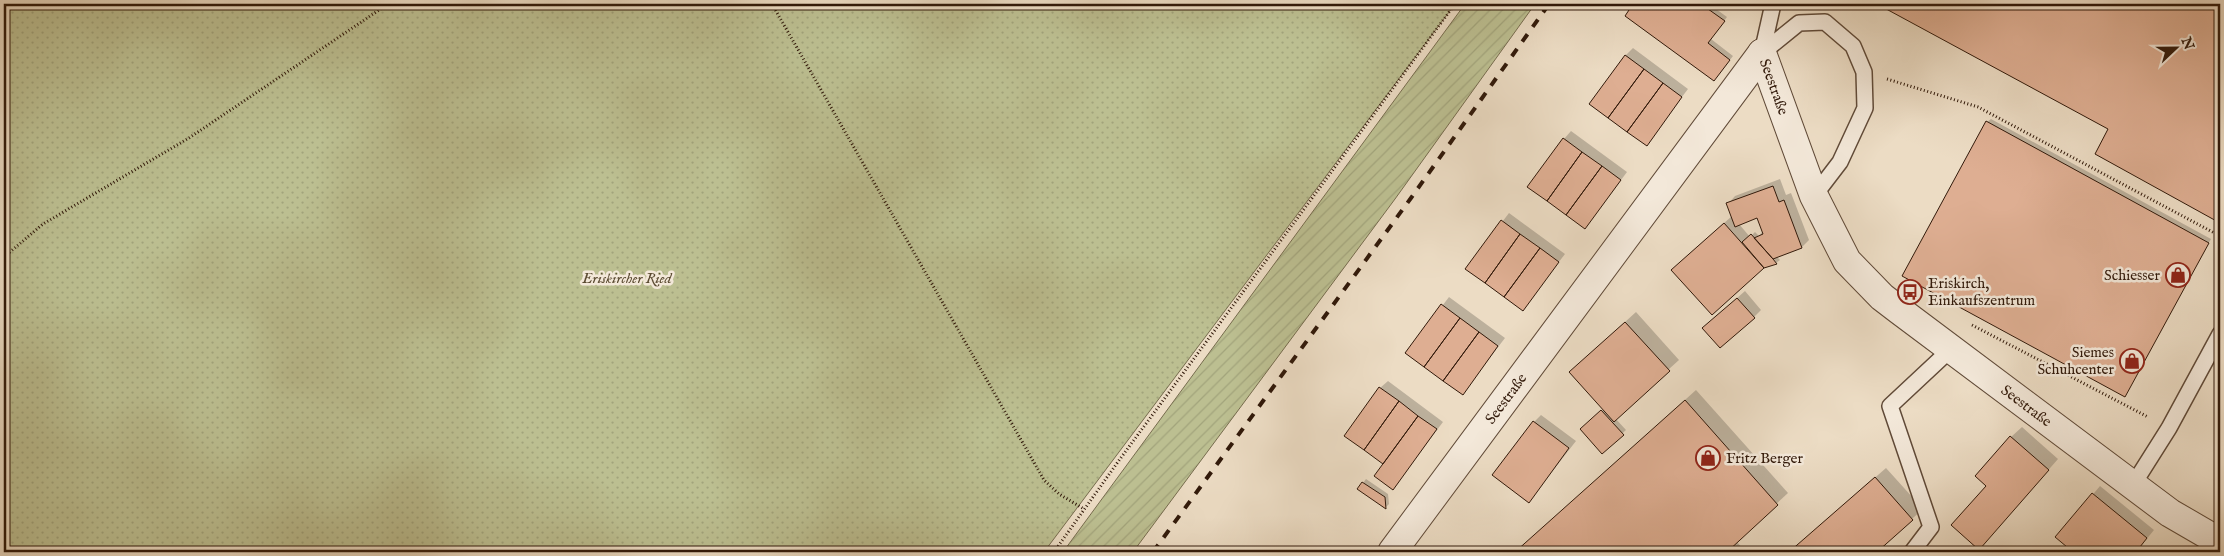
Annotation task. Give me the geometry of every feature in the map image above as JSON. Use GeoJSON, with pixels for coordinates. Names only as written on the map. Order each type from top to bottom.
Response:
{"type":"FeatureCollection","features":[{"type":"Feature","properties":{"kind":"street","name":"Seestraße"},"geometry":{"type":"LineString","coordinates":[[1762,53],[1814,196],[1846,260],[1882,297],[2170,513],[2220,542]]}},
{"type":"Feature","properties":{"kind":"street","name":"Seestraße"},"geometry":{"type":"LineString","coordinates":[[1392,552],[1762,53]]}},
{"type":"Feature","properties":{"kind":"lane"},"geometry":{"type":"LineString","coordinates":[[1762,53],[1772,4]]}},
{"type":"Feature","properties":{"kind":"lane"},"geometry":{"type":"LineString","coordinates":[[1762,53],[1799,23],[1825,22],[1853,46],[1864,72],[1865,108],[1840,162],[1814,196]]}},
{"type":"Feature","properties":{"kind":"lane"},"geometry":{"type":"LineString","coordinates":[[2133,485],[2169,428],[2220,334]]}},
{"type":"Feature","properties":{"kind":"lane"},"geometry":{"type":"LineString","coordinates":[[1912,552],[1931,528],[1890,406],[1951,349]]}},
{"type":"Feature","properties":{"kind":"path"},"geometry":{"type":"LineString","coordinates":[[4,257],[43,224],[189,138],[388,4]]}},
{"type":"Feature","properties":{"kind":"path"},"geometry":{"type":"LineString","coordinates":[[772,4],[1044,480],[1059,494],[1084,510]]}},
{"type":"Feature","properties":{"kind":"path"},"geometry":{"type":"LineString","coordinates":[[1054,552],[1454,4]]}},
{"type":"Feature","properties":{"kind":"path"},"geometry":{"type":"LineString","coordinates":[[1864,72],[1978,107],[2220,236]]}},
{"type":"Feature","properties":{"kind":"path"},"geometry":{"type":"LineString","coordinates":[[1951,349],[1962,319],[2169,428]]}},
{"type":"Feature","properties":{"kind":"green space","name":"Eriskircher Ried"},"geometry":{"type":"Polygon","coordinates":[[[4,4],[1455,4],[1044,552],[4,552],[4,4]]]}},
{"type":"Feature","properties":{"kind":"green space"},"geometry":{"type":"Polygon","coordinates":[[[1465,4],[1535,4],[1395,199],[1133,552],[1063,552],[1465,4]]]}},
{"type":"Feature","properties":{"kind":"building"},"geometry":{"type":"Polygon","coordinates":[[[1633,4],[1701,4],[1725,21],[1708,43],[1730,60],[1714,81],[1625,16],[1633,4]]]}},
{"type":"Feature","properties":{"kind":"building"},"geometry":{"type":"Polygon","coordinates":[[[1877,4],[2220,4],[2220,223],[2095,154],[2108,129],[1877,4]]]}},
{"type":"Feature","properties":{"kind":"building"},"geometry":{"type":"Polygon","coordinates":[[[1625,55],[1644,69],[1608,118],[1589,104],[1625,55]]]}},
{"type":"Feature","properties":{"kind":"building"},"geometry":{"type":"Polygon","coordinates":[[[1644,69],[1663,83],[1627,132],[1608,118],[1644,69]]]}},
{"type":"Feature","properties":{"kind":"building"},"geometry":{"type":"Polygon","coordinates":[[[1663,83],[1682,97],[1647,146],[1627,132],[1663,83]]]}},
{"type":"Feature","properties":{"kind":"building"},"geometry":{"type":"Polygon","coordinates":[[[1986,121],[2209,243],[2125,397],[1902,276],[1986,121]]]}},
{"type":"Feature","properties":{"kind":"building"},"geometry":{"type":"Polygon","coordinates":[[[1563,138],[1582,152],[1547,201],[1527,187],[1563,138]]]}},
{"type":"Feature","properties":{"kind":"building"},"geometry":{"type":"Polygon","coordinates":[[[1582,152],[1602,166],[1566,215],[1547,201],[1582,152]]]}},
{"type":"Feature","properties":{"kind":"building"},"geometry":{"type":"Polygon","coordinates":[[[1602,166],[1621,180],[1585,229],[1566,215],[1602,166]]]}},
{"type":"Feature","properties":{"kind":"building"},"geometry":{"type":"Polygon","coordinates":[[[1773,186],[1779,202],[1784,200],[1802,248],[1773,259],[1754,238],[1763,234],[1757,218],[1735,227],[1726,203],[1773,186]]]}},
{"type":"Feature","properties":{"kind":"building"},"geometry":{"type":"Polygon","coordinates":[[[1501,220],[1520,234],[1485,283],[1465,269],[1501,220]]]}},
{"type":"Feature","properties":{"kind":"building"},"geometry":{"type":"Polygon","coordinates":[[[1724,223],[1764,268],[1712,315],[1671,270],[1724,223]]]}},
{"type":"Feature","properties":{"kind":"building"},"geometry":{"type":"Polygon","coordinates":[[[1520,234],[1540,248],[1504,297],[1485,283],[1520,234]]]}},
{"type":"Feature","properties":{"kind":"building"},"geometry":{"type":"Polygon","coordinates":[[[1751,234],[1777,264],[1764,268],[1742,242],[1751,234]]]}},
{"type":"Feature","properties":{"kind":"building"},"geometry":{"type":"Polygon","coordinates":[[[1540,248],[1559,262],[1523,311],[1504,297],[1540,248]]]}},
{"type":"Feature","properties":{"kind":"building"},"geometry":{"type":"Polygon","coordinates":[[[1737,298],[1755,318],[1720,348],[1702,328],[1737,298]]]}},
{"type":"Feature","properties":{"kind":"building"},"geometry":{"type":"Polygon","coordinates":[[[1441,304],[1460,318],[1424,367],[1405,353],[1441,304]]]}},
{"type":"Feature","properties":{"kind":"building"},"geometry":{"type":"Polygon","coordinates":[[[1460,318],[1479,332],[1443,381],[1424,367],[1460,318]]]}},
{"type":"Feature","properties":{"kind":"building"},"geometry":{"type":"Polygon","coordinates":[[[1625,322],[1670,371],[1614,422],[1569,372],[1625,322]]]}},
{"type":"Feature","properties":{"kind":"building"},"geometry":{"type":"Polygon","coordinates":[[[1479,332],[1498,346],[1463,395],[1443,381],[1479,332]]]}},
{"type":"Feature","properties":{"kind":"building"},"geometry":{"type":"Polygon","coordinates":[[[1379,387],[1399,401],[1364,450],[1344,436],[1379,387]]]}},
{"type":"Feature","properties":{"kind":"building"},"geometry":{"type":"Polygon","coordinates":[[[1685,400],[1778,505],[1727,552],[1515,552],[1685,400]]]}},
{"type":"Feature","properties":{"kind":"building"},"geometry":{"type":"Polygon","coordinates":[[[1399,401],[1418,416],[1383,464],[1364,450],[1399,401]]]}},
{"type":"Feature","properties":{"kind":"building"},"geometry":{"type":"Polygon","coordinates":[[[1601,410],[1624,435],[1602,454],[1580,429],[1601,410]]]}},
{"type":"Feature","properties":{"kind":"building"},"geometry":{"type":"Polygon","coordinates":[[[1418,416],[1437,429],[1393,490],[1374,476],[1418,416]]]}},
{"type":"Feature","properties":{"kind":"building"},"geometry":{"type":"Polygon","coordinates":[[[1533,421],[1569,448],[1529,503],[1492,475],[1533,421]]]}},
{"type":"Feature","properties":{"kind":"building"},"geometry":{"type":"Polygon","coordinates":[[[2010,436],[2049,470],[1979,550],[1951,525],[1986,486],[1975,476],[2010,436]]]}},
{"type":"Feature","properties":{"kind":"building"},"geometry":{"type":"Polygon","coordinates":[[[1875,477],[1913,520],[1877,552],[1789,552],[1875,477]]]}},
{"type":"Feature","properties":{"kind":"building"},"geometry":{"type":"Polygon","coordinates":[[[1362,482],[1385,497],[1386,509],[1357,489],[1362,482]]]}},
{"type":"Feature","properties":{"kind":"building"},"geometry":{"type":"Polygon","coordinates":[[[2092,493],[2147,538],[2136,552],[2073,552],[2055,537],[2092,493]]]}},
{"type":"Feature","properties":{"kind":"railway"},"geometry":{"type":"LineString","coordinates":[[1153,552],[1411,198],[1549,4]]}},
{"type":"Feature","properties":{"kind":"place","name":"Schiesser"},"geometry":{"type":"Point","coordinates":[2178,275]}},
{"type":"Feature","properties":{"kind":"place","name":"Eriskirch, Einkaufszentrum"},"geometry":{"type":"Point","coordinates":[1910,292]}},
{"type":"Feature","properties":{"kind":"place","name":"Siemes Schuhcenter"},"geometry":{"type":"Point","coordinates":[2132,361]}},
{"type":"Feature","properties":{"kind":"place","name":"Fritz Berger"},"geometry":{"type":"Point","coordinates":[1708,458]}}]}
